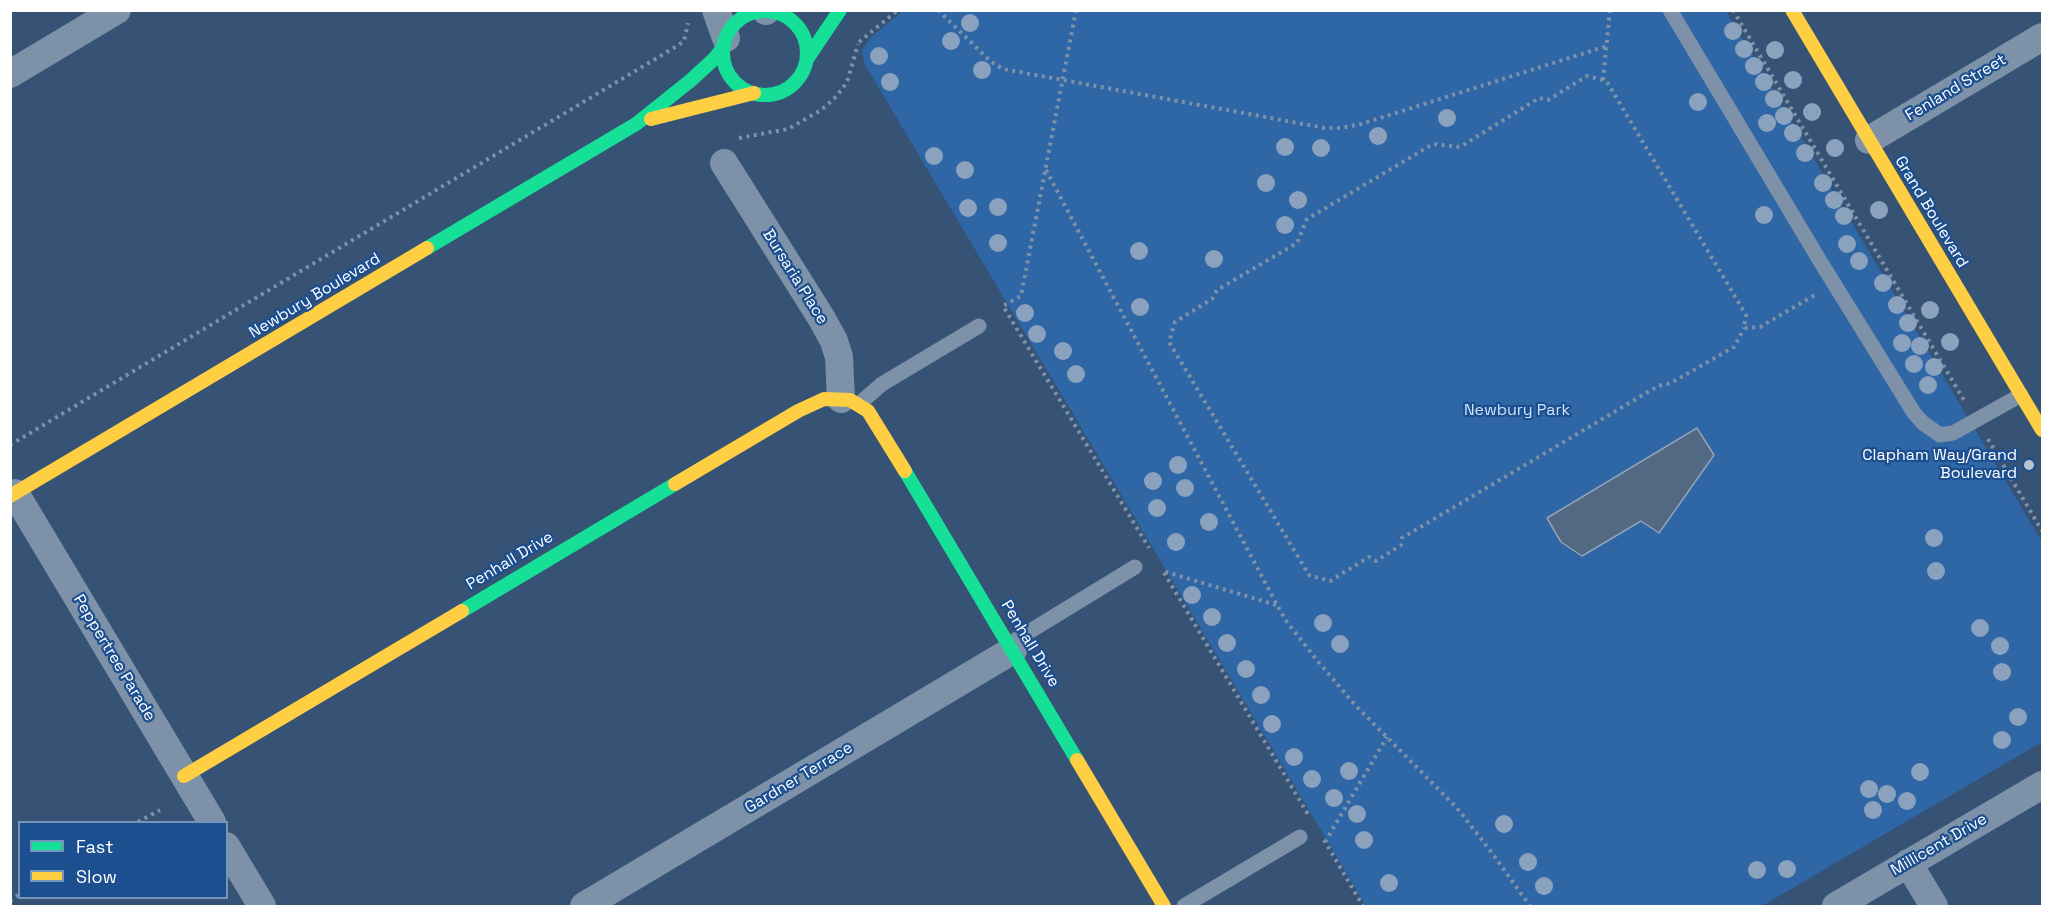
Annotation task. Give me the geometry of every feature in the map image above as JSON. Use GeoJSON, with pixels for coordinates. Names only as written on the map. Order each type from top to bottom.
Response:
{"type":"FeatureCollection","features":[{"type":"Feature","properties":{"kind":"street"},"geometry":{"type":"LineString","coordinates":[[10,74],[117,10]]}},
{"type":"Feature","properties":{"kind":"street"},"geometry":{"type":"LineString","coordinates":[[716,10],[725,42],[725,63],[728,71],[739,85],[754,93],[775,93],[788,88],[798,78],[807,59],[840,10]]}},
{"type":"Feature","properties":{"kind":"street","name":"Grand Boulevard"},"geometry":{"type":"LineString","coordinates":[[1792,10],[2035,411]]}},
{"type":"Feature","properties":{"kind":"street"},"geometry":{"type":"LineString","coordinates":[[725,42],[736,23],[742,18],[750,14],[771,11],[790,20],[802,33],[807,59]]}},
{"type":"Feature","properties":{"kind":"street","name":"Fenland Street"},"geometry":{"type":"LineString","coordinates":[[1869,140],[2043,37]]}},
{"type":"Feature","properties":{"kind":"street","name":"Newbury Boulevard"},"geometry":{"type":"LineString","coordinates":[[13,495],[636,124],[714,59],[725,42]]}},
{"type":"Feature","properties":{"kind":"street","name":"Newbury Boulevard"},"geometry":{"type":"LineString","coordinates":[[636,124],[754,93]]}},
{"type":"Feature","properties":{"kind":"street","name":"Bursaria Place"},"geometry":{"type":"LineString","coordinates":[[724,163],[834,340],[850,402]]}},
{"type":"Feature","properties":{"kind":"street","name":"Penhall Drive"},"geometry":{"type":"LineString","coordinates":[[184,776],[798,411],[824,399],[850,402],[868,411],[880,428],[1164,906]]}},
{"type":"Feature","properties":{"kind":"street","name":"Peppertree Parade"},"geometry":{"type":"LineString","coordinates":[[13,495],[211,821]]}},
{"type":"Feature","properties":{"kind":"street","name":"Gardner Terrace"},"geometry":{"type":"LineString","coordinates":[[584,906],[1011,647]]}},
{"type":"Feature","properties":{"kind":"street","name":"Millicent Drive"},"geometry":{"type":"LineString","coordinates":[[1836,906],[2043,785]]}},
{"type":"Feature","properties":{"kind":"street"},"geometry":{"type":"LineString","coordinates":[[228,849],[262,906]]}},
{"type":"Feature","properties":{"kind":"street"},"geometry":{"type":"LineString","coordinates":[[1908,863],[1934,906]]}},
{"type":"Feature","properties":{"kind":"lane"},"geometry":{"type":"LineString","coordinates":[[1670,10],[1834,283],[1914,413],[1923,423],[1940,435],[1953,433],[1976,420],[2035,411]]}},
{"type":"Feature","properties":{"kind":"lane"},"geometry":{"type":"LineString","coordinates":[[850,402],[979,326]]}},
{"type":"Feature","properties":{"kind":"lane","name":"Gardner Terrace"},"geometry":{"type":"LineString","coordinates":[[1011,647],[1135,567]]}},
{"type":"Feature","properties":{"kind":"lane"},"geometry":{"type":"LineString","coordinates":[[1184,906],[1300,837]]}},
{"type":"Feature","properties":{"kind":"path"},"geometry":{"type":"LineString","coordinates":[[858,42],[898,10]]}},
{"type":"Feature","properties":{"kind":"path"},"geometry":{"type":"LineString","coordinates":[[938,10],[990,61],[1003,69],[1325,128],[1361,124],[1607,46]]}},
{"type":"Feature","properties":{"kind":"path"},"geometry":{"type":"LineString","coordinates":[[1076,10],[1021,296],[1004,306],[1152,553]]}},
{"type":"Feature","properties":{"kind":"path"},"geometry":{"type":"LineString","coordinates":[[1603,80],[1610,10]]}},
{"type":"Feature","properties":{"kind":"path"},"geometry":{"type":"LineString","coordinates":[[1733,10],[2043,531]]}},
{"type":"Feature","properties":{"kind":"path"},"geometry":{"type":"LineString","coordinates":[[10,445],[677,46],[684,41],[689,21]]}},
{"type":"Feature","properties":{"kind":"path"},"geometry":{"type":"LineString","coordinates":[[1587,76],[1603,80],[1607,82],[1746,315],[1744,328],[1734,347],[1671,383],[1658,386],[1461,502],[1402,538],[1401,545],[1376,561],[1369,557],[1330,581],[1309,575],[1169,342],[1175,322],[1212,299],[1217,290],[1297,243],[1307,219],[1433,144],[1460,147],[1539,98],[1548,100],[1587,76]]}},
{"type":"Feature","properties":{"kind":"path"},"geometry":{"type":"LineString","coordinates":[[1046,170],[1276,606],[1355,705],[1457,808],[1530,906]]}},
{"type":"Feature","properties":{"kind":"path"},"geometry":{"type":"LineString","coordinates":[[1744,328],[1760,327],[1834,283]]}},
{"type":"Feature","properties":{"kind":"path"},"geometry":{"type":"LineString","coordinates":[[1158,562],[1314,825]]}},
{"type":"Feature","properties":{"kind":"path"},"geometry":{"type":"LineString","coordinates":[[1163,571],[1276,606]]}},
{"type":"Feature","properties":{"kind":"path"},"geometry":{"type":"LineString","coordinates":[[1324,842],[1387,737]]}},
{"type":"Feature","properties":{"kind":"path"},"geometry":{"type":"LineString","coordinates":[[140,821],[160,810]]}},
{"type":"Feature","properties":{"kind":"path"},"geometry":{"type":"LineString","coordinates":[[1319,834],[1363,906]]}},
{"type":"Feature","properties":{"kind":"green space","name":"Newbury Park"},"geometry":{"type":"Polygon","coordinates":[[[904,10],[1726,11],[2042,542],[2042,742],[1762,906],[1366,906],[864,63],[862,50],[871,37],[904,10]]]}},
{"type":"Feature","properties":{"kind":"building"},"geometry":{"type":"Polygon","coordinates":[[[1697,428],[1714,455],[1659,533],[1641,521],[1582,556],[1561,542],[1547,518],[1697,428]]]}},
{"type":"Feature","properties":{"kind":"traffic: fast"},"geometry":{"type":"LineString","coordinates":[[807,59],[840,10]]}},
{"type":"Feature","properties":{"kind":"traffic: fast"},"geometry":{"type":"LineString","coordinates":[[765,11],[788,18],[800,30],[807,53],[800,76],[788,88],[765,95],[742,88],[730,76],[723,53],[730,30],[742,18],[765,11]]}},
{"type":"Feature","properties":{"kind":"traffic: fast"},"geometry":{"type":"LineString","coordinates":[[427,248],[636,124],[690,81],[714,59],[724,46]]}},
{"type":"Feature","properties":{"kind":"traffic: fast"},"geometry":{"type":"LineString","coordinates":[[905,471],[1077,760]]}},
{"type":"Feature","properties":{"kind":"traffic: fast"},"geometry":{"type":"LineString","coordinates":[[462,611],[675,484]]}},
{"type":"Feature","properties":{"kind":"traffic: slow"},"geometry":{"type":"LineString","coordinates":[[1792,10],[2042,430]]}},
{"type":"Feature","properties":{"kind":"traffic: slow"},"geometry":{"type":"LineString","coordinates":[[651,119],[754,93]]}},
{"type":"Feature","properties":{"kind":"traffic: slow"},"geometry":{"type":"LineString","coordinates":[[10,496],[427,248]]}},
{"type":"Feature","properties":{"kind":"traffic: slow"},"geometry":{"type":"LineString","coordinates":[[675,484],[798,411],[824,399],[850,400],[868,411],[905,471]]}},
{"type":"Feature","properties":{"kind":"traffic: slow"},"geometry":{"type":"LineString","coordinates":[[184,776],[462,611]]}},
{"type":"Feature","properties":{"kind":"traffic: slow"},"geometry":{"type":"LineString","coordinates":[[1077,760],[1164,906]]}},
{"type":"Feature","properties":{"kind":"place","name":"Clapham Way/Grand Boulevard"},"geometry":{"type":"Point","coordinates":[2029,465]}}]}
